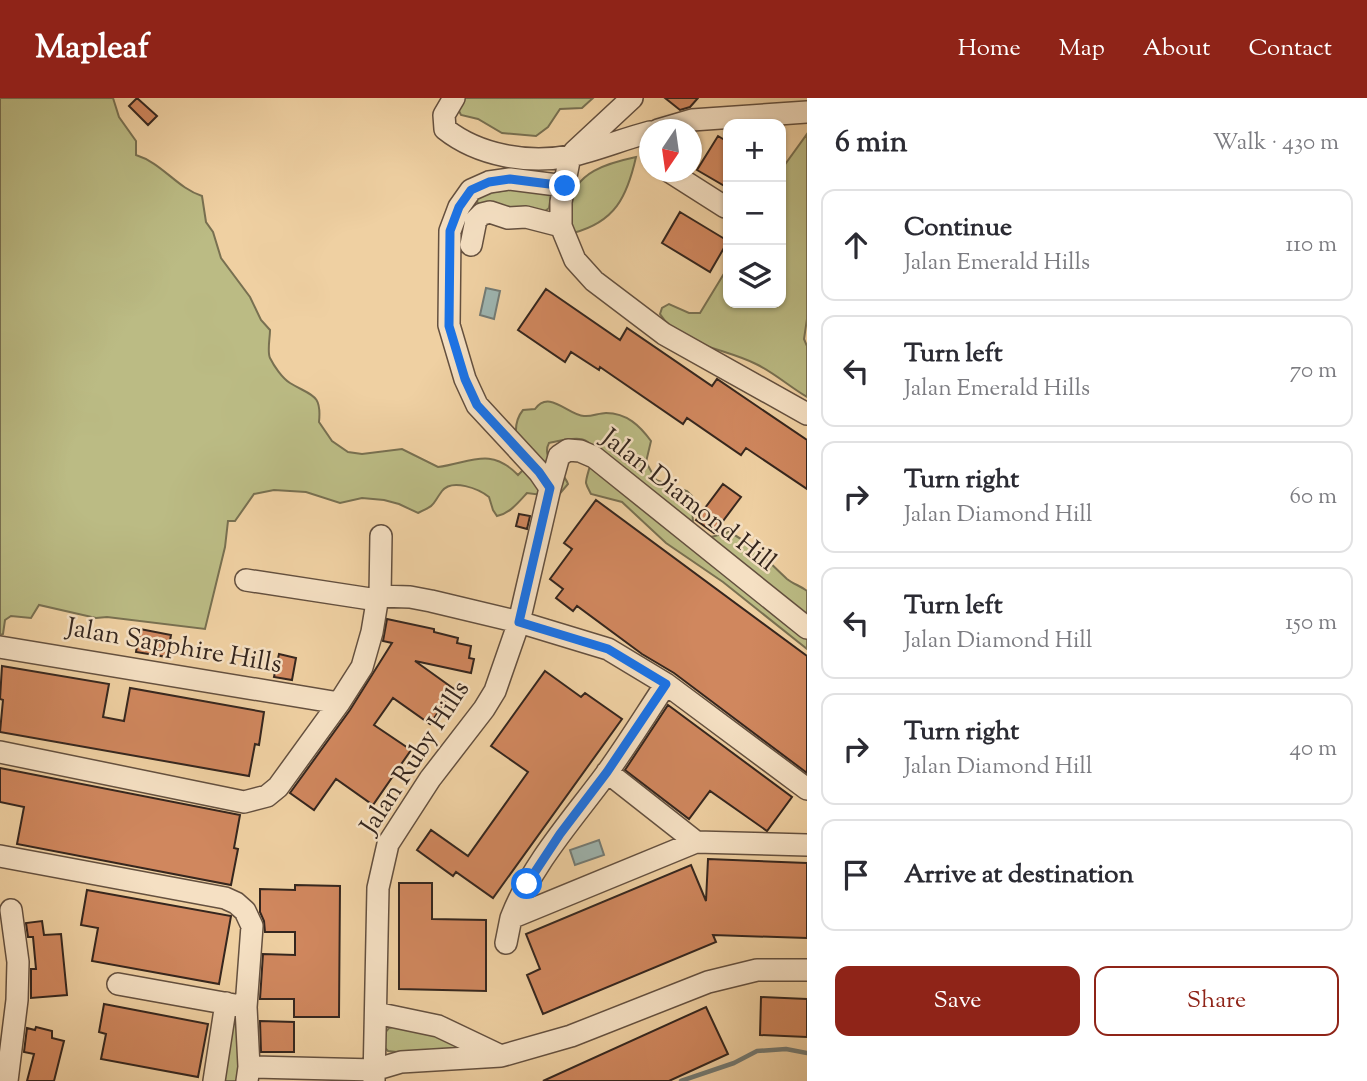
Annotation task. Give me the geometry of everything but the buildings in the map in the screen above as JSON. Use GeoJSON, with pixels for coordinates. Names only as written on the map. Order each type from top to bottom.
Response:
{"type":"FeatureCollection","features":[{"type":"Feature","properties":{"kind":"street"},"geometry":{"type":"LineString","coordinates":[[454,98],[444,115],[445,129],[460,141],[492,152],[526,159],[570,156],[639,135]]}},
{"type":"Feature","properties":{"kind":"street"},"geometry":{"type":"LineString","coordinates":[[632,98],[570,156],[561,202],[561,226],[575,260],[594,281],[664,334],[807,414]]}},
{"type":"Feature","properties":{"kind":"street"},"geometry":{"type":"LineString","coordinates":[[702,126],[807,112]]}},
{"type":"Feature","properties":{"kind":"street"},"geometry":{"type":"LineString","coordinates":[[550,488],[539,472],[477,405],[465,379],[449,326],[450,231],[459,207],[471,190],[489,182],[510,179],[565,186]]}},
{"type":"Feature","properties":{"kind":"street"},"geometry":{"type":"LineString","coordinates":[[686,182],[723,206]]}},
{"type":"Feature","properties":{"kind":"street"},"geometry":{"type":"LineString","coordinates":[[471,245],[476,220],[482,214],[490,212],[508,218],[526,217],[561,226]]}},
{"type":"Feature","properties":{"kind":"street","name":"Jalan Diamond Hill"},"geometry":{"type":"LineString","coordinates":[[519,622],[550,488],[559,457],[568,450],[580,451],[594,457],[807,628]]}},
{"type":"Feature","properties":{"kind":"street"},"geometry":{"type":"LineString","coordinates":[[0,752],[244,802],[267,796],[278,787],[362,667],[378,598],[381,536]]}},
{"type":"Feature","properties":{"kind":"street"},"geometry":{"type":"LineString","coordinates":[[246,580],[378,598],[410,597],[519,622],[608,649],[666,684],[807,789]]}},
{"type":"Feature","properties":{"kind":"street","name":"Jalan Ruby Hills"},"geometry":{"type":"LineString","coordinates":[[374,1075],[378,888],[388,844],[430,779],[495,691],[519,622]]}},
{"type":"Feature","properties":{"kind":"street","name":"Jalan Sapphire Hills"},"geometry":{"type":"LineString","coordinates":[[0,647],[339,703]]}},
{"type":"Feature","properties":{"kind":"street"},"geometry":{"type":"LineString","coordinates":[[506,943],[510,918],[527,884],[666,684]]}},
{"type":"Feature","properties":{"kind":"street"},"geometry":{"type":"LineString","coordinates":[[607,772],[696,842]]}},
{"type":"Feature","properties":{"kind":"street"},"geometry":{"type":"LineString","coordinates":[[510,918],[696,842],[807,845]]}},
{"type":"Feature","properties":{"kind":"street"},"geometry":{"type":"LineString","coordinates":[[0,856],[225,898],[245,911],[252,926],[236,1005],[214,1081]]}},
{"type":"Feature","properties":{"kind":"street"},"geometry":{"type":"LineString","coordinates":[[7,1081],[18,1000],[18,962],[12,910]]}},
{"type":"Feature","properties":{"kind":"street"},"geometry":{"type":"LineString","coordinates":[[236,1005],[248,1074],[374,1075],[401,1062],[501,1056],[571,1036],[708,982],[757,970],[807,970]]}},
{"type":"Feature","properties":{"kind":"street"},"geometry":{"type":"LineString","coordinates":[[118,984],[236,1005]]}},
{"type":"Feature","properties":{"kind":"street"},"geometry":{"type":"LineString","coordinates":[[376,1013],[438,1026],[501,1056]]}},
{"type":"Feature","properties":{"kind":"green space"},"geometry":{"type":"Polygon","coordinates":[[[0,98],[113,98],[119,117],[136,141],[136,155],[202,196],[206,222],[213,232],[221,258],[270,330],[269,355],[272,361],[287,381],[314,396],[319,406],[319,422],[332,441],[348,452],[362,454],[402,449],[438,467],[489,459],[508,466],[518,475],[524,469],[516,431],[523,410],[535,409],[540,404],[552,402],[578,415],[606,413],[627,418],[651,441],[646,462],[656,480],[687,491],[692,496],[693,526],[711,537],[729,532],[754,548],[787,579],[807,591],[807,649],[723,582],[666,543],[622,502],[591,494],[586,483],[592,451],[586,441],[580,439],[549,443],[547,454],[568,484],[557,497],[527,493],[510,510],[497,516],[489,497],[459,485],[446,487],[431,506],[418,513],[384,500],[362,498],[340,503],[306,492],[274,490],[254,494],[235,521],[228,521],[225,547],[205,629],[96,618],[39,605],[31,618],[11,616],[5,620],[3,634],[0,635],[0,98]]]}},
{"type":"Feature","properties":{"kind":"green space"},"geometry":{"type":"Polygon","coordinates":[[[460,98],[593,98],[582,108],[560,109],[548,127],[536,136],[502,133],[478,119],[461,115],[458,109],[460,98]]]}},
{"type":"Feature","properties":{"kind":"green space"},"geometry":{"type":"Polygon","coordinates":[[[807,134],[807,319],[804,339],[807,346],[807,397],[756,364],[691,340],[669,325],[660,314],[662,308],[669,304],[689,313],[700,313],[723,275],[723,308],[786,308],[786,163],[807,134]]]}},
{"type":"Feature","properties":{"kind":"green space"},"geometry":{"type":"Polygon","coordinates":[[[636,157],[628,184],[617,206],[599,222],[573,233],[570,205],[578,184],[604,166],[636,157]]]}},
{"type":"Feature","properties":{"kind":"green space"},"geometry":{"type":"Polygon","coordinates":[[[522,188],[551,195],[549,208],[544,212],[480,208],[476,199],[480,194],[522,188]]]}},
{"type":"Feature","properties":{"kind":"green space"},"geometry":{"type":"Polygon","coordinates":[[[233,1019],[238,1021],[240,1081],[223,1081],[233,1019]]]}},
{"type":"Feature","properties":{"kind":"green space"},"geometry":{"type":"Polygon","coordinates":[[[399,1025],[427,1028],[461,1049],[414,1054],[388,1051],[383,1035],[389,1028],[399,1025]]]}},
{"type":"Feature","properties":{"kind":"water"},"geometry":{"type":"Polygon","coordinates":[[[486,288],[500,291],[494,319],[480,315],[486,288]]]}},
{"type":"Feature","properties":{"kind":"water"},"geometry":{"type":"Polygon","coordinates":[[[599,840],[604,855],[575,865],[570,850],[599,840]]]}},
{"type":"Feature","properties":{"kind":"waterway"},"geometry":{"type":"LineString","coordinates":[[681,1081],[734,1063],[757,1051],[786,1049],[807,1053]]}},
{"type":"Feature","properties":{"kind":"route"},"geometry":{"type":"LineString","coordinates":[[527,884],[666,684],[608,649],[519,622],[550,488],[539,472],[477,405],[465,379],[449,326],[450,231],[459,207],[471,190],[489,182],[510,179],[565,186]]}}]}
